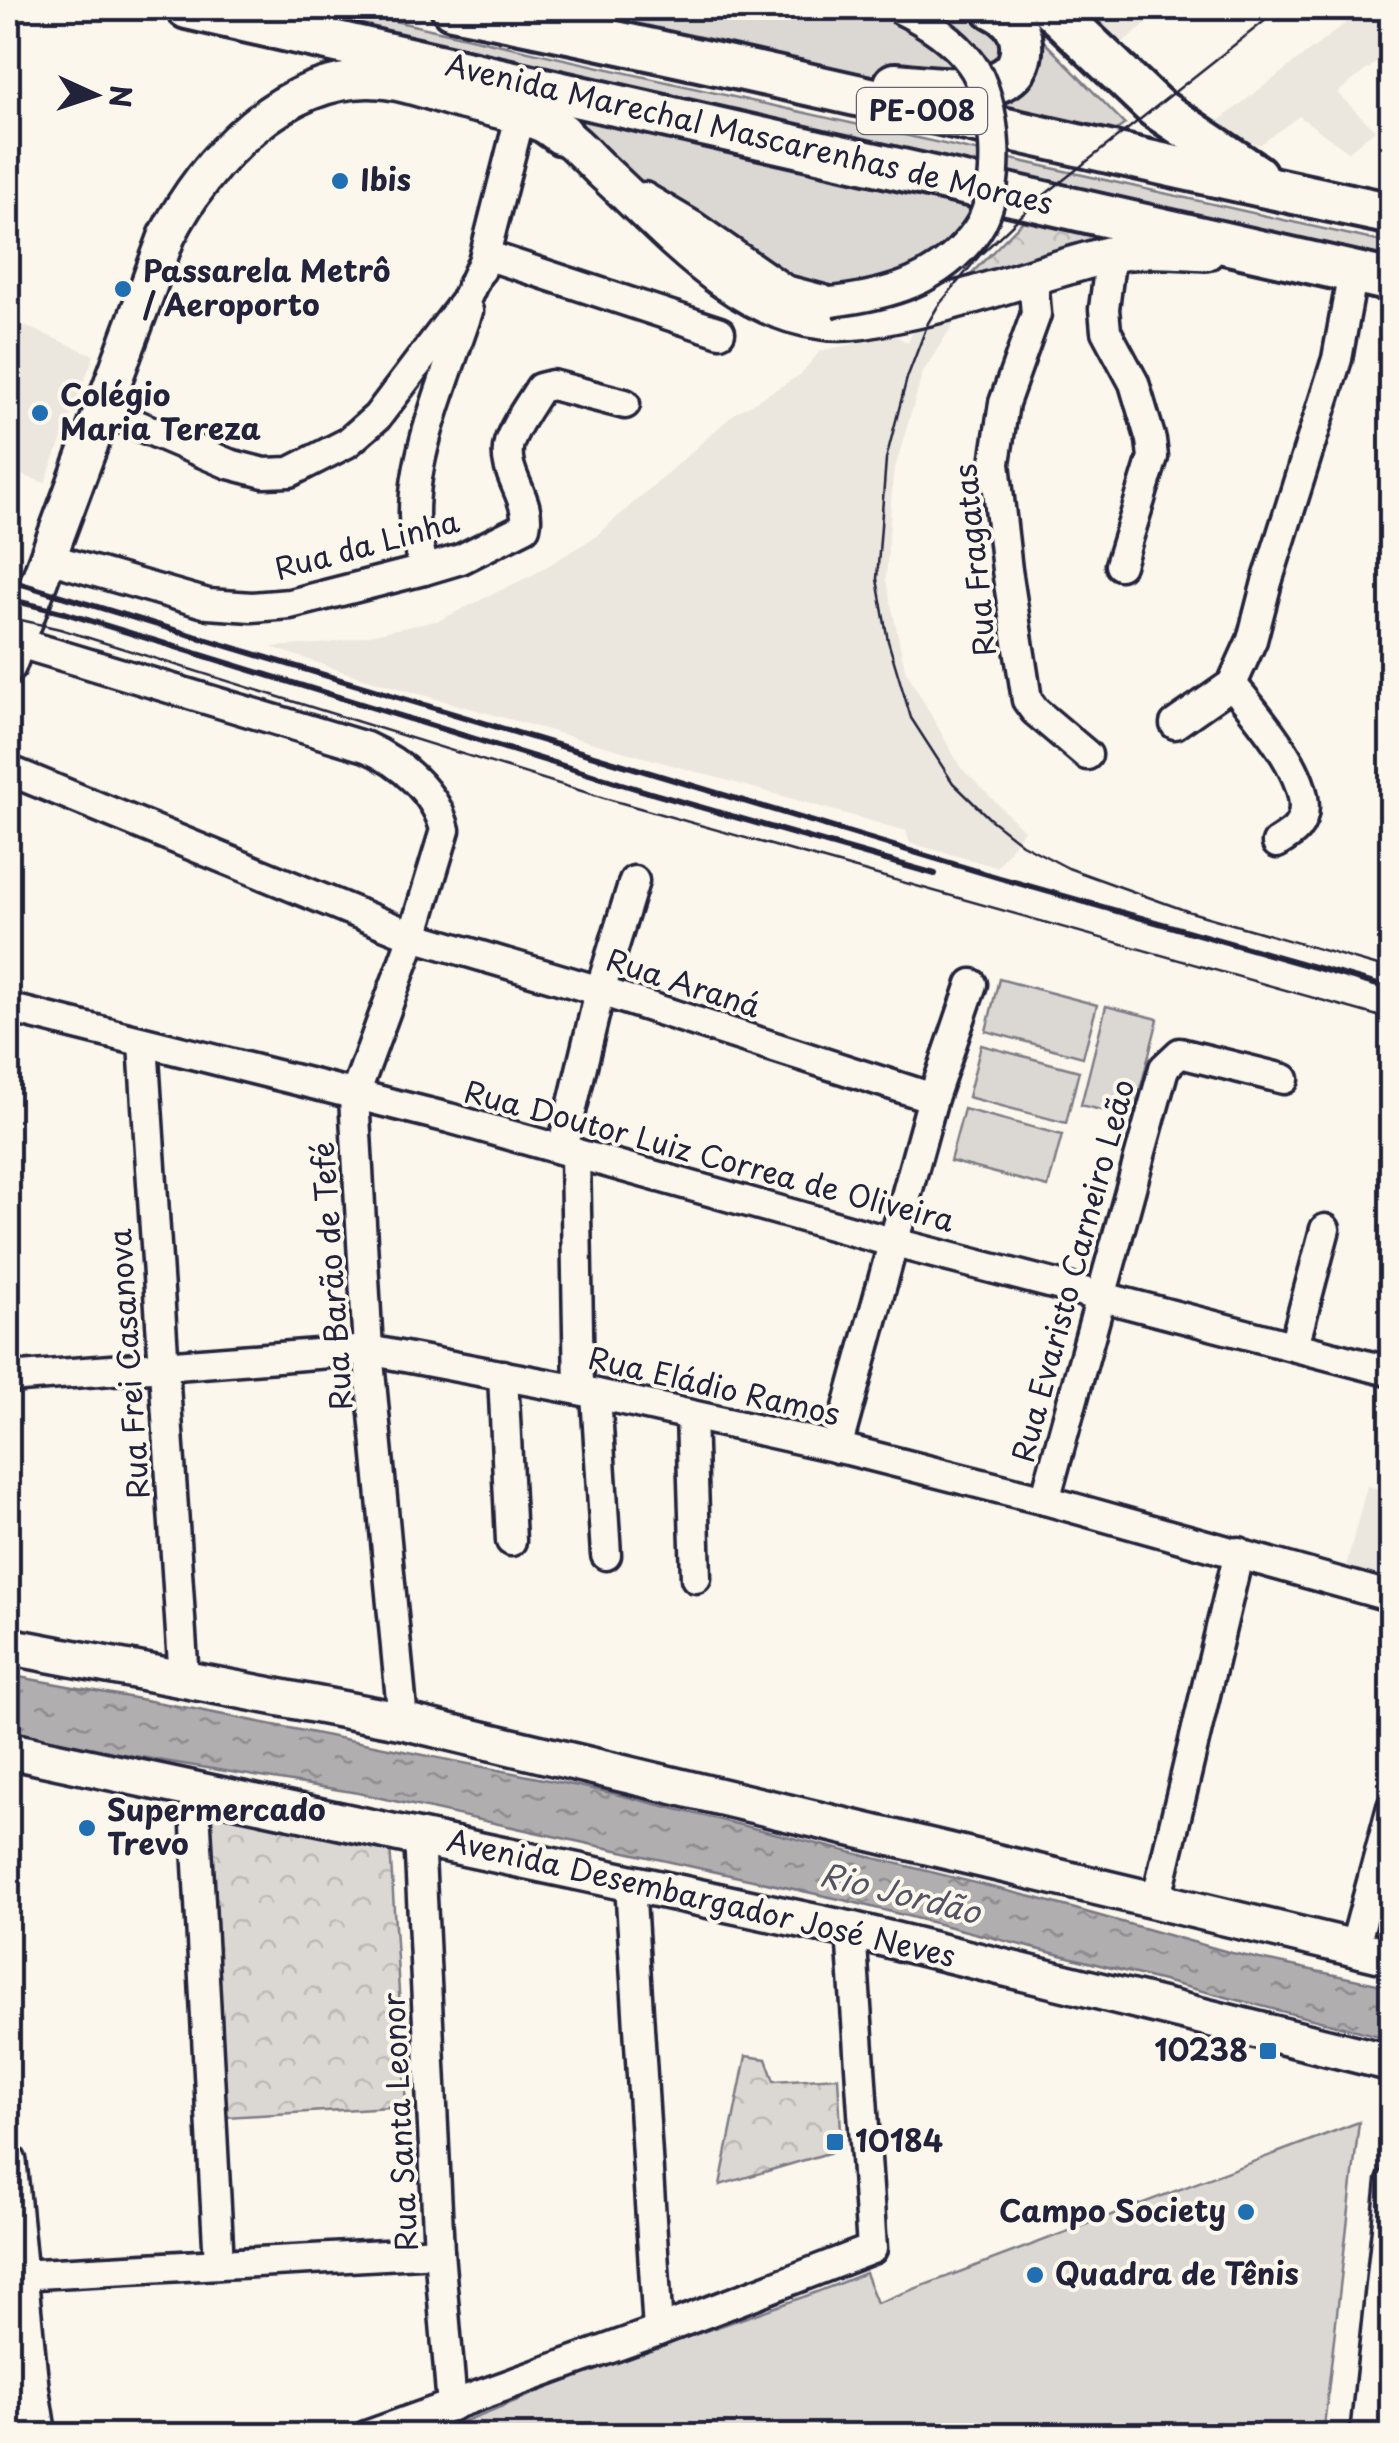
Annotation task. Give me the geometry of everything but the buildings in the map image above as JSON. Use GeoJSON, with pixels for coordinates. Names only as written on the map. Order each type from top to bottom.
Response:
{"type":"FeatureCollection","features":[{"type":"Feature","properties":{"kind":"highway","name":"Avenida Marechal Mascarenhas de Moraes"},"geometry":{"type":"LineString","coordinates":[[187,8],[1372,276]]}},
{"type":"Feature","properties":{"kind":"highway","name":"Avenida Marechal Mascarenhas de Moraes"},"geometry":{"type":"LineString","coordinates":[[452,8],[670,52],[1392,214]]}},
{"type":"Feature","properties":{"kind":"highway"},"geometry":{"type":"LineString","coordinates":[[772,77],[968,90],[1002,81],[1014,70],[1022,48],[1018,28],[993,8]]}},
{"type":"Feature","properties":{"kind":"highway"},"geometry":{"type":"LineString","coordinates":[[1051,8],[1155,107],[1280,190]]}},
{"type":"Feature","properties":{"kind":"highway"},"geometry":{"type":"LineString","coordinates":[[477,72],[562,134]]}},
{"type":"Feature","properties":{"kind":"main road"},"geometry":{"type":"LineString","coordinates":[[12,654],[178,214],[217,162],[254,127],[299,96],[343,81],[384,80],[520,117],[562,134]]}},
{"type":"Feature","properties":{"kind":"main road","name":"Avenida Marechal Mascarenhas de Moraes"},"geometry":{"type":"LineString","coordinates":[[562,134],[706,266],[756,302],[790,316],[856,322],[938,306],[1111,254],[1153,249],[1312,263]]}},
{"type":"Feature","properties":{"kind":"main road"},"geometry":{"type":"LineString","coordinates":[[8,1646],[403,1722],[1392,1957]]}},
{"type":"Feature","properties":{"kind":"main road","name":"Avenida Desembargador José Neves"},"geometry":{"type":"LineString","coordinates":[[8,1750],[851,1930],[1392,2063]]}},
{"type":"Feature","properties":{"kind":"main road"},"geometry":{"type":"LineString","coordinates":[[8,2162],[18,2275],[19,2391],[38,2436]]}},
{"type":"Feature","properties":{"kind":"street"},"geometry":{"type":"LineString","coordinates":[[608,176],[693,226],[785,290],[831,302],[878,296],[914,284],[945,263],[979,229],[992,189],[995,142],[988,105],[973,65],[950,40],[898,8]]}},
{"type":"Feature","properties":{"kind":"street"},"geometry":{"type":"LineString","coordinates":[[424,570],[414,518],[424,446],[486,255],[520,117]]}},
{"type":"Feature","properties":{"kind":"street"},"geometry":{"type":"LineString","coordinates":[[1111,254],[1104,308],[1106,330],[1134,383],[1153,457],[1120,565]]}},
{"type":"Feature","properties":{"kind":"street"},"geometry":{"type":"LineString","coordinates":[[486,255],[720,332]]}},
{"type":"Feature","properties":{"kind":"street"},"geometry":{"type":"LineString","coordinates":[[102,410],[229,464],[264,473],[290,472],[347,443],[377,417],[465,301],[486,255]]}},
{"type":"Feature","properties":{"kind":"street"},"geometry":{"type":"LineString","coordinates":[[1175,724],[1232,684],[1252,640],[1337,359],[1372,276]]}},
{"type":"Feature","properties":{"kind":"street","name":"Rua Fragatas"},"geometry":{"type":"LineString","coordinates":[[1034,278],[1036,314],[1004,404],[997,438],[995,463],[1003,534],[1028,700],[1035,711],[1088,755]]}},
{"type":"Feature","properties":{"kind":"street","name":"Rua da Linha"},"geometry":{"type":"LineString","coordinates":[[48,558],[208,604],[252,607],[290,604],[424,570],[461,559],[525,527],[526,513],[510,469],[508,446],[540,388],[552,385],[624,404]]}},
{"type":"Feature","properties":{"kind":"street","name":"Rua Barão de Tefé"},"geometry":{"type":"LineString","coordinates":[[12,654],[378,752],[410,773],[442,818],[445,830],[413,936],[354,1097],[368,1350],[403,1722]]}},
{"type":"Feature","properties":{"kind":"street"},"geometry":{"type":"LineString","coordinates":[[1232,684],[1290,758],[1302,795],[1296,828],[1277,843]]}},
{"type":"Feature","properties":{"kind":"street","name":"Rua Araná"},"geometry":{"type":"LineString","coordinates":[[8,770],[413,936],[600,991],[933,1098]]}},
{"type":"Feature","properties":{"kind":"street"},"geometry":{"type":"LineString","coordinates":[[606,1555],[568,1151],[600,991],[634,881]]}},
{"type":"Feature","properties":{"kind":"street"},"geometry":{"type":"LineString","coordinates":[[837,1448],[933,1098],[972,984]]}},
{"type":"Feature","properties":{"kind":"street","name":"Rua Doutor Luiz Correa de Oliveira"},"geometry":{"type":"LineString","coordinates":[[8,1008],[450,1118],[894,1243],[1392,1372]]}},
{"type":"Feature","properties":{"kind":"street","name":"Rua Frei Casanova"},"geometry":{"type":"LineString","coordinates":[[143,1043],[184,1680]]}},
{"type":"Feature","properties":{"kind":"street","name":"Rua Evaristo Carneiro Leão"},"geometry":{"type":"LineString","coordinates":[[1045,1500],[1164,1068],[1180,1053],[1284,1080]]}},
{"type":"Feature","properties":{"kind":"street"},"geometry":{"type":"LineString","coordinates":[[1294,1346],[1325,1229]]}},
{"type":"Feature","properties":{"kind":"street","name":"Rua Eládio Ramos"},"geometry":{"type":"LineString","coordinates":[[8,1378],[368,1350],[588,1392],[837,1448],[1045,1500],[1392,1597]]}},
{"type":"Feature","properties":{"kind":"street"},"geometry":{"type":"LineString","coordinates":[[503,1375],[510,1542]]}},
{"type":"Feature","properties":{"kind":"street"},"geometry":{"type":"LineString","coordinates":[[691,1415],[696,1578]]}},
{"type":"Feature","properties":{"kind":"street"},"geometry":{"type":"LineString","coordinates":[[1156,1901],[1238,1552]]}},
{"type":"Feature","properties":{"kind":"street"},"geometry":{"type":"LineString","coordinates":[[194,1788],[218,2264]]}},
{"type":"Feature","properties":{"kind":"street"},"geometry":{"type":"LineString","coordinates":[[1354,1949],[1392,1807]]}},
{"type":"Feature","properties":{"kind":"street","name":"Rua Santa Leonor"},"geometry":{"type":"LineString","coordinates":[[419,1836],[439,2252],[452,2406]]}},
{"type":"Feature","properties":{"kind":"street"},"geometry":{"type":"LineString","coordinates":[[630,1884],[658,2331]]}},
{"type":"Feature","properties":{"kind":"street"},"geometry":{"type":"LineString","coordinates":[[366,2436],[872,2249],[851,1930]]}},
{"type":"Feature","properties":{"kind":"street"},"geometry":{"type":"LineString","coordinates":[[1365,2436],[1392,2182]]}},
{"type":"Feature","properties":{"kind":"street"},"geometry":{"type":"LineString","coordinates":[[18,2275],[439,2252]]}},
{"type":"Feature","properties":{"kind":"shaded area"},"geometry":{"type":"Polygon","coordinates":[[[1075,8],[1166,8],[1115,49],[1075,8]]]}},
{"type":"Feature","properties":{"kind":"shaded area"},"geometry":{"type":"Polygon","coordinates":[[[1365,8],[1391,8],[1391,51],[1337,93],[1375,130],[1348,152],[1299,116],[1260,145],[1211,127],[1365,8]]]}},
{"type":"Feature","properties":{"kind":"shaded area","name":"Colégio Maria Tereza"},"geometry":{"type":"Polygon","coordinates":[[[8,319],[94,355],[45,483],[8,470],[8,319]]]}},
{"type":"Feature","properties":{"kind":"shaded area"},"geometry":{"type":"Polygon","coordinates":[[[956,320],[923,372],[893,475],[886,580],[905,669],[961,768],[1024,830],[997,867],[910,843],[906,831],[359,677],[271,647],[331,643],[440,620],[536,573],[595,537],[734,414],[800,375],[820,351],[894,335],[908,343],[912,333],[956,320]]]}},
{"type":"Feature","properties":{"kind":"shaded area"},"geometry":{"type":"Polygon","coordinates":[[[1367,1486],[1391,1492],[1391,1536],[1380,1579],[1345,1570],[1367,1486]]]}},
{"type":"Feature","properties":{"kind":"green space"},"geometry":{"type":"Polygon","coordinates":[[[228,8],[336,8],[1391,244],[1391,265],[228,8]]]}},
{"type":"Feature","properties":{"kind":"green space"},"geometry":{"type":"Polygon","coordinates":[[[468,8],[628,8],[679,13],[888,8],[932,25],[976,98],[468,8]]]}},
{"type":"Feature","properties":{"kind":"green space"},"geometry":{"type":"Polygon","coordinates":[[[921,8],[962,10],[989,19],[998,27],[1003,52],[987,81],[921,8]]]}},
{"type":"Feature","properties":{"kind":"green space"},"geometry":{"type":"Polygon","coordinates":[[[1018,15],[1125,124],[1107,137],[996,113],[992,103],[1018,15]]]}},
{"type":"Feature","properties":{"kind":"green space"},"geometry":{"type":"Polygon","coordinates":[[[491,80],[985,193],[943,258],[876,292],[788,286],[491,80]]]}},
{"type":"Feature","properties":{"kind":"green space"},"geometry":{"type":"Polygon","coordinates":[[[1032,212],[1132,239],[956,289],[1032,212]]]}},
{"type":"Feature","properties":{"kind":"green space"},"geometry":{"type":"Polygon","coordinates":[[[999,979],[1097,1005],[1083,1057],[986,1031],[999,979]]]}},
{"type":"Feature","properties":{"kind":"green space"},"geometry":{"type":"Polygon","coordinates":[[[1106,1006],[1158,1019],[1133,1118],[1081,1105],[1106,1006]]]}},
{"type":"Feature","properties":{"kind":"green space"},"geometry":{"type":"Polygon","coordinates":[[[981,1045],[1079,1071],[1066,1123],[968,1097],[981,1045]]]}},
{"type":"Feature","properties":{"kind":"green space"},"geometry":{"type":"Polygon","coordinates":[[[964,1109],[1062,1135],[1048,1187],[950,1161],[964,1109]]]}},
{"type":"Feature","properties":{"kind":"green space"},"geometry":{"type":"Polygon","coordinates":[[[206,1809],[390,1845],[406,2106],[226,2117],[206,1809]]]}},
{"type":"Feature","properties":{"kind":"green space"},"geometry":{"type":"Polygon","coordinates":[[[746,2056],[766,2059],[774,2081],[838,2077],[842,2149],[720,2185],[746,2056]]]}},
{"type":"Feature","properties":{"kind":"green space"},"geometry":{"type":"Polygon","coordinates":[[[1359,2122],[1323,2435],[426,2435],[865,2273],[877,2303],[1359,2122]]]}},
{"type":"Feature","properties":{"kind":"water","name":"Rio Jordão"},"geometry":{"type":"Polygon","coordinates":[[[8,1675],[603,1791],[1036,1898],[1232,1953],[1391,1987],[1391,2039],[848,1901],[358,1793],[8,1735],[8,1675]]]}},
{"type":"Feature","properties":{"kind":"tram line"},"geometry":{"type":"LineString","coordinates":[[1281,8],[1038,200],[980,255],[938,306],[907,378],[886,459],[877,579],[888,641],[911,718],[953,783],[1022,844],[1068,868],[1187,911],[1392,970]]}},
{"type":"Feature","properties":{"kind":"tram line"},"geometry":{"type":"LineString","coordinates":[[8,617],[60,629],[604,798],[1392,1020]]}},
{"type":"Feature","properties":{"kind":"railway"},"geometry":{"type":"LineString","coordinates":[[8,580],[1000,878],[1392,989]]}},
{"type":"Feature","properties":{"kind":"railway"},"geometry":{"type":"LineString","coordinates":[[8,599],[65,613],[651,793],[935,874]]}},
{"type":"Feature","properties":{"kind":"place","name":"Ibis"},"geometry":{"type":"Point","coordinates":[340,181]}},
{"type":"Feature","properties":{"kind":"place","name":"Passarela Metrô / Aeroporto"},"geometry":{"type":"Point","coordinates":[123,289]}},
{"type":"Feature","properties":{"kind":"place","name":"Colégio Maria Tereza"},"geometry":{"type":"Point","coordinates":[40,413]}},
{"type":"Feature","properties":{"kind":"place","name":"Supermercado Trevo"},"geometry":{"type":"Point","coordinates":[87,1828]}},
{"type":"Feature","properties":{"kind":"place","name":"10238"},"geometry":{"type":"Point","coordinates":[1268,2051]}},
{"type":"Feature","properties":{"kind":"place","name":"10184"},"geometry":{"type":"Point","coordinates":[835,2142]}},
{"type":"Feature","properties":{"kind":"place","name":"Campo Society"},"geometry":{"type":"Point","coordinates":[1246,2212]}},
{"type":"Feature","properties":{"kind":"place","name":"Quadra de Tênis"},"geometry":{"type":"Point","coordinates":[1035,2275]}}]}
